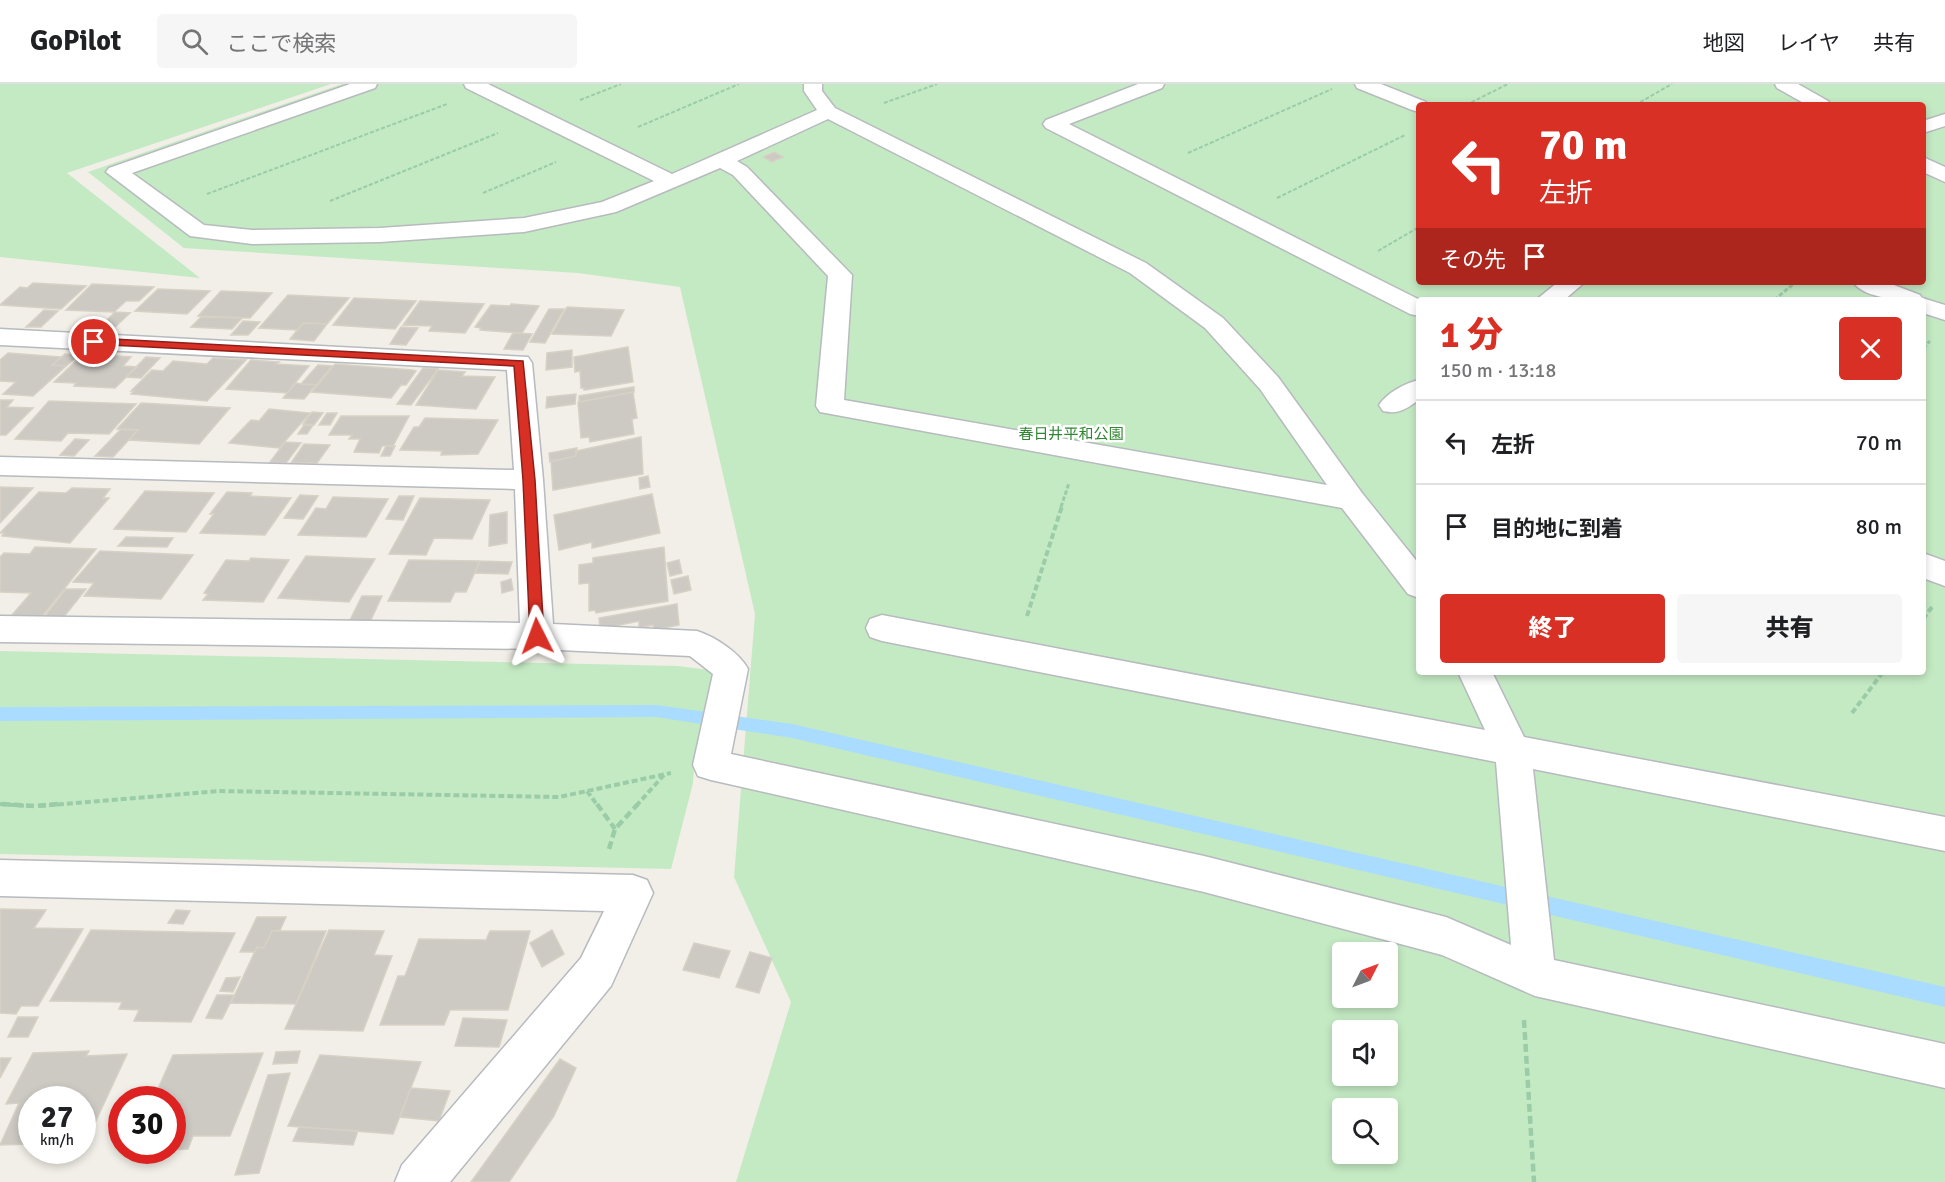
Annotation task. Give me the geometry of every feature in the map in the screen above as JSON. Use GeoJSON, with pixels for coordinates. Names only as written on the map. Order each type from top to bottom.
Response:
{"type":"FeatureCollection","features":[{"type":"Feature","properties":{"kind":"street"},"geometry":{"type":"LineString","coordinates":[[368,84],[116,172],[198,231],[252,237],[380,235],[524,225],[608,207],[672,182],[828,112]]}},
{"type":"Feature","properties":{"kind":"street"},"geometry":{"type":"LineString","coordinates":[[813,84],[813,91],[828,112],[1138,268],[1214,323],[1269,383],[1352,501],[1416,582]]}},
{"type":"Feature","properties":{"kind":"street"},"geometry":{"type":"LineString","coordinates":[[1155,84],[1053,124],[1416,308]]}},
{"type":"Feature","properties":{"kind":"street"},"geometry":{"type":"LineString","coordinates":[[1364,84],[1416,105]]}},
{"type":"Feature","properties":{"kind":"street"},"geometry":{"type":"LineString","coordinates":[[1784,84],[1816,102]]}},
{"type":"Feature","properties":{"kind":"street"},"geometry":{"type":"LineString","coordinates":[[479,87],[672,182]]}},
{"type":"Feature","properties":{"kind":"street"},"geometry":{"type":"LineString","coordinates":[[1926,125],[1945,120]]}},
{"type":"Feature","properties":{"kind":"street"},"geometry":{"type":"LineString","coordinates":[[720,160],[740,171],[840,275],[830,406],[1352,501]]}},
{"type":"Feature","properties":{"kind":"street"},"geometry":{"type":"LineString","coordinates":[[1926,165],[1945,176]]}},
{"type":"Feature","properties":{"kind":"street"},"geometry":{"type":"LineString","coordinates":[[1552,297],[1569,285]]}},
{"type":"Feature","properties":{"kind":"street"},"geometry":{"type":"LineString","coordinates":[[1873,285],[1903,297]]}},
{"type":"Feature","properties":{"kind":"street"},"geometry":{"type":"LineString","coordinates":[[1926,306],[1945,313]]}},
{"type":"Feature","properties":{"kind":"street"},"geometry":{"type":"LineString","coordinates":[[0,337],[519,363],[529,480],[537,636]]}},
{"type":"Feature","properties":{"kind":"street"},"geometry":{"type":"LineString","coordinates":[[1393,405],[1416,390]]}},
{"type":"Feature","properties":{"kind":"street"},"geometry":{"type":"LineString","coordinates":[[0,466],[529,480]]}},
{"type":"Feature","properties":{"kind":"street"},"geometry":{"type":"LineString","coordinates":[[1926,566],[1945,575]]}},
{"type":"Feature","properties":{"kind":"street"},"geometry":{"type":"LineString","coordinates":[[882,628],[1945,834]]}},
{"type":"Feature","properties":{"kind":"street"},"geometry":{"type":"LineString","coordinates":[[0,629],[537,636],[698,644],[731,669],[711,765],[1204,874],[1446,937],[1535,976],[1945,1066]]}},
{"type":"Feature","properties":{"kind":"street"},"geometry":{"type":"LineString","coordinates":[[1476,675],[1513,752],[1535,976]]}},
{"type":"Feature","properties":{"kind":"street"},"geometry":{"type":"LineString","coordinates":[[0,878],[633,893],[596,972],[419,1182]]}},
{"type":"Feature","properties":{"kind":"path"},"geometry":{"type":"LineString","coordinates":[[329,201],[621,84]]}},
{"type":"Feature","properties":{"kind":"path"},"geometry":{"type":"LineString","coordinates":[[884,103],[937,84]]}},
{"type":"Feature","properties":{"kind":"path"},"geometry":{"type":"LineString","coordinates":[[1472,102],[1508,84]]}},
{"type":"Feature","properties":{"kind":"path"},"geometry":{"type":"LineString","coordinates":[[1640,102],[1672,84]]}},
{"type":"Feature","properties":{"kind":"path"},"geometry":{"type":"LineString","coordinates":[[167,208],[479,87]]}},
{"type":"Feature","properties":{"kind":"path"},"geometry":{"type":"LineString","coordinates":[[1147,172],[1333,89]]}},
{"type":"Feature","properties":{"kind":"path"},"geometry":{"type":"LineString","coordinates":[[1237,218],[1408,133]]}},
{"type":"Feature","properties":{"kind":"path"},"geometry":{"type":"LineString","coordinates":[[1778,297],[1792,285]]}},
{"type":"Feature","properties":{"kind":"path"},"geometry":{"type":"LineString","coordinates":[[1015,654],[1079,451]]}},
{"type":"Feature","properties":{"kind":"path"},"geometry":{"type":"LineString","coordinates":[[1852,713],[1881,675]]}},
{"type":"Feature","properties":{"kind":"path"},"geometry":{"type":"LineString","coordinates":[[0,804],[35,806],[218,791],[559,797],[711,765]]}},
{"type":"Feature","properties":{"kind":"path"},"geometry":{"type":"LineString","coordinates":[[596,892],[615,829],[665,774]]}},
{"type":"Feature","properties":{"kind":"path"},"geometry":{"type":"LineString","coordinates":[[587,791],[615,829]]}},
{"type":"Feature","properties":{"kind":"path"},"geometry":{"type":"LineString","coordinates":[[1522,1020],[1534,1182]]}},
{"type":"Feature","properties":{"kind":"green space"},"geometry":{"type":"Polygon","coordinates":[[[0,84],[331,84],[67,173],[200,278],[0,257],[0,84]]]}},
{"type":"Feature","properties":{"kind":"green space","name":"春日井平和公園"},"geometry":{"type":"Polygon","coordinates":[[[342,84],[1945,84],[1945,1182],[736,1182],[791,1002],[734,877],[755,614],[680,287],[578,273],[184,248],[88,172],[342,84]]]}},
{"type":"Feature","properties":{"kind":"green space"},"geometry":{"type":"Polygon","coordinates":[[[0,651],[678,666],[717,671],[694,765],[693,783],[671,869],[0,854],[0,651]]]}},
{"type":"Feature","properties":{"kind":"building"},"geometry":{"type":"Polygon","coordinates":[[[774,152],[783,157],[772,162],[763,157],[774,152]]]}},
{"type":"Feature","properties":{"kind":"building"},"geometry":{"type":"Polygon","coordinates":[[[33,283],[86,286],[61,309],[0,305],[20,287],[27,288],[33,283]]]}},
{"type":"Feature","properties":{"kind":"building"},"geometry":{"type":"Polygon","coordinates":[[[92,284],[154,287],[139,301],[126,301],[114,312],[66,310],[92,284]]]}},
{"type":"Feature","properties":{"kind":"building"},"geometry":{"type":"Polygon","coordinates":[[[158,289],[210,291],[187,314],[135,311],[158,289]]]}},
{"type":"Feature","properties":{"kind":"building"},"geometry":{"type":"Polygon","coordinates":[[[221,291],[272,293],[250,318],[198,316],[221,291]]]}},
{"type":"Feature","properties":{"kind":"building"},"geometry":{"type":"Polygon","coordinates":[[[288,295],[349,298],[327,324],[303,323],[298,330],[259,328],[288,295]]]}},
{"type":"Feature","properties":{"kind":"building"},"geometry":{"type":"Polygon","coordinates":[[[354,298],[416,301],[395,329],[333,325],[354,298]]]}},
{"type":"Feature","properties":{"kind":"building"},"geometry":{"type":"Polygon","coordinates":[[[420,301],[484,304],[465,333],[429,331],[432,326],[403,325],[420,301]]]}},
{"type":"Feature","properties":{"kind":"building"},"geometry":{"type":"Polygon","coordinates":[[[511,304],[539,306],[522,333],[480,330],[481,328],[475,327],[491,305],[510,306],[511,304]]]}},
{"type":"Feature","properties":{"kind":"building"},"geometry":{"type":"Polygon","coordinates":[[[567,307],[624,310],[611,336],[552,334],[567,307]]]}},
{"type":"Feature","properties":{"kind":"building"},"geometry":{"type":"Polygon","coordinates":[[[549,309],[564,309],[545,343],[530,342],[549,309]]]}},
{"type":"Feature","properties":{"kind":"building"},"geometry":{"type":"Polygon","coordinates":[[[44,310],[58,311],[41,327],[26,327],[44,310]]]}},
{"type":"Feature","properties":{"kind":"building"},"geometry":{"type":"Polygon","coordinates":[[[115,312],[130,313],[112,330],[97,330],[115,312]]]}},
{"type":"Feature","properties":{"kind":"building"},"geometry":{"type":"Polygon","coordinates":[[[201,317],[242,318],[232,329],[191,327],[201,317]]]}},
{"type":"Feature","properties":{"kind":"building"},"geometry":{"type":"Polygon","coordinates":[[[243,321],[260,322],[248,335],[231,335],[243,321]]]}},
{"type":"Feature","properties":{"kind":"building"},"geometry":{"type":"Polygon","coordinates":[[[303,323],[327,324],[314,341],[290,339],[303,323]]]}},
{"type":"Feature","properties":{"kind":"building"},"geometry":{"type":"Polygon","coordinates":[[[401,327],[418,328],[406,345],[390,344],[401,327]]]}},
{"type":"Feature","properties":{"kind":"building"},"geometry":{"type":"Polygon","coordinates":[[[513,333],[532,334],[523,350],[504,349],[513,333]]]}},
{"type":"Feature","properties":{"kind":"building"},"geometry":{"type":"Polygon","coordinates":[[[628,347],[633,382],[584,390],[581,388],[580,371],[575,372],[574,357],[628,347]]]}},
{"type":"Feature","properties":{"kind":"building"},"geometry":{"type":"Polygon","coordinates":[[[572,350],[572,367],[546,370],[547,353],[572,350]]]}},
{"type":"Feature","properties":{"kind":"building"},"geometry":{"type":"Polygon","coordinates":[[[8,353],[62,357],[52,365],[66,366],[33,396],[3,394],[16,382],[0,381],[0,360],[8,353]]]}},
{"type":"Feature","properties":{"kind":"building"},"geometry":{"type":"Polygon","coordinates":[[[65,354],[79,355],[66,366],[52,365],[65,354]]]}},
{"type":"Feature","properties":{"kind":"building"},"geometry":{"type":"Polygon","coordinates":[[[83,354],[131,357],[123,366],[137,367],[115,388],[74,386],[76,383],[54,382],[83,354]]]}},
{"type":"Feature","properties":{"kind":"building"},"geometry":{"type":"Polygon","coordinates":[[[146,357],[160,358],[141,378],[126,377],[146,357]]]}},
{"type":"Feature","properties":{"kind":"building"},"geometry":{"type":"Polygon","coordinates":[[[213,358],[246,360],[207,401],[131,394],[134,391],[131,391],[152,370],[163,371],[173,361],[207,364],[213,358]]]}},
{"type":"Feature","properties":{"kind":"building"},"geometry":{"type":"Polygon","coordinates":[[[251,360],[309,366],[287,393],[226,389],[251,360]]]}},
{"type":"Feature","properties":{"kind":"building"},"geometry":{"type":"Polygon","coordinates":[[[335,364],[416,371],[406,385],[401,385],[391,398],[312,392],[335,364]]]}},
{"type":"Feature","properties":{"kind":"building"},"geometry":{"type":"Polygon","coordinates":[[[318,365],[332,366],[316,385],[301,384],[318,365]]]}},
{"type":"Feature","properties":{"kind":"building"},"geometry":{"type":"Polygon","coordinates":[[[423,368],[438,369],[411,405],[397,404],[423,368]]]}},
{"type":"Feature","properties":{"kind":"building"},"geometry":{"type":"Polygon","coordinates":[[[438,370],[465,372],[462,376],[495,377],[476,409],[416,405],[438,370]]]}},
{"type":"Feature","properties":{"kind":"building"},"geometry":{"type":"Polygon","coordinates":[[[296,383],[316,385],[304,399],[283,398],[296,383]]]}},
{"type":"Feature","properties":{"kind":"building"},"geometry":{"type":"Polygon","coordinates":[[[634,387],[634,392],[579,402],[579,396],[634,387]]]}},
{"type":"Feature","properties":{"kind":"building"},"geometry":{"type":"Polygon","coordinates":[[[633,392],[637,418],[632,419],[634,434],[590,442],[589,437],[581,438],[578,402],[633,392]]]}},
{"type":"Feature","properties":{"kind":"building"},"geometry":{"type":"Polygon","coordinates":[[[576,394],[575,404],[546,408],[547,397],[576,394]]]}},
{"type":"Feature","properties":{"kind":"building"},"geometry":{"type":"Polygon","coordinates":[[[0,400],[13,400],[7,407],[33,408],[6,435],[0,435],[0,400]]]}},
{"type":"Feature","properties":{"kind":"building"},"geometry":{"type":"Polygon","coordinates":[[[49,401],[136,404],[109,434],[68,433],[61,441],[15,439],[49,401]]]}},
{"type":"Feature","properties":{"kind":"building"},"geometry":{"type":"Polygon","coordinates":[[[141,403],[230,408],[199,444],[129,440],[138,430],[117,429],[141,403]]]}},
{"type":"Feature","properties":{"kind":"building"},"geometry":{"type":"Polygon","coordinates":[[[269,409],[310,413],[279,448],[229,443],[251,420],[259,421],[269,409]]]}},
{"type":"Feature","properties":{"kind":"building"},"geometry":{"type":"Polygon","coordinates":[[[312,412],[323,413],[314,425],[303,424],[312,412]]]}},
{"type":"Feature","properties":{"kind":"building"},"geometry":{"type":"Polygon","coordinates":[[[327,413],[337,413],[330,425],[319,425],[327,413]]]}},
{"type":"Feature","properties":{"kind":"building"},"geometry":{"type":"Polygon","coordinates":[[[341,416],[409,416],[393,446],[382,446],[379,453],[354,452],[360,439],[349,439],[352,435],[329,435],[341,416]]]}},
{"type":"Feature","properties":{"kind":"building"},"geometry":{"type":"Polygon","coordinates":[[[425,418],[498,420],[478,454],[441,455],[442,451],[400,450],[414,427],[419,427],[425,418]]]}},
{"type":"Feature","properties":{"kind":"building"},"geometry":{"type":"Polygon","coordinates":[[[304,425],[313,425],[307,434],[298,434],[304,425]]]}},
{"type":"Feature","properties":{"kind":"building"},"geometry":{"type":"Polygon","coordinates":[[[121,429],[138,430],[113,457],[95,456],[121,429]]]}},
{"type":"Feature","properties":{"kind":"building"},"geometry":{"type":"Polygon","coordinates":[[[641,437],[643,474],[553,490],[551,461],[576,456],[576,451],[641,437]]]}},
{"type":"Feature","properties":{"kind":"building"},"geometry":{"type":"Polygon","coordinates":[[[75,439],[89,440],[74,456],[60,455],[75,439]]]}},
{"type":"Feature","properties":{"kind":"building"},"geometry":{"type":"Polygon","coordinates":[[[285,442],[301,443],[286,463],[270,462],[285,442]]]}},
{"type":"Feature","properties":{"kind":"building"},"geometry":{"type":"Polygon","coordinates":[[[304,444],[330,445],[317,463],[291,463],[304,444]]]}},
{"type":"Feature","properties":{"kind":"building"},"geometry":{"type":"Polygon","coordinates":[[[386,446],[395,446],[390,456],[381,456],[386,446]]]}},
{"type":"Feature","properties":{"kind":"building"},"geometry":{"type":"Polygon","coordinates":[[[577,448],[576,456],[550,462],[549,453],[577,448]]]}},
{"type":"Feature","properties":{"kind":"building"},"geometry":{"type":"Polygon","coordinates":[[[648,476],[650,487],[640,489],[639,478],[648,476]]]}},
{"type":"Feature","properties":{"kind":"building"},"geometry":{"type":"Polygon","coordinates":[[[0,487],[33,488],[0,523],[0,487]]]}},
{"type":"Feature","properties":{"kind":"building"},"geometry":{"type":"Polygon","coordinates":[[[72,488],[110,489],[103,498],[109,498],[70,543],[2,536],[4,533],[0,533],[39,492],[66,493],[72,488]]]}},
{"type":"Feature","properties":{"kind":"building"},"geometry":{"type":"Polygon","coordinates":[[[145,491],[214,493],[186,532],[114,529],[145,491]]]}},
{"type":"Feature","properties":{"kind":"building"},"geometry":{"type":"Polygon","coordinates":[[[227,492],[252,493],[250,496],[291,498],[265,535],[200,533],[214,514],[210,514],[227,492]]]}},
{"type":"Feature","properties":{"kind":"building"},"geometry":{"type":"Polygon","coordinates":[[[652,494],[660,533],[592,548],[592,542],[559,550],[554,515],[652,494]]]}},
{"type":"Feature","properties":{"kind":"building"},"geometry":{"type":"Polygon","coordinates":[[[300,495],[318,496],[303,519],[284,518],[300,495]]]}},
{"type":"Feature","properties":{"kind":"building"},"geometry":{"type":"Polygon","coordinates":[[[399,496],[414,496],[403,520],[386,519],[399,496]]]}},
{"type":"Feature","properties":{"kind":"building"},"geometry":{"type":"Polygon","coordinates":[[[333,497],[388,499],[366,537],[298,535],[316,508],[326,509],[333,497]]]}},
{"type":"Feature","properties":{"kind":"building"},"geometry":{"type":"Polygon","coordinates":[[[420,498],[490,500],[472,539],[434,538],[426,555],[389,554],[420,498]]]}},
{"type":"Feature","properties":{"kind":"building"},"geometry":{"type":"Polygon","coordinates":[[[507,512],[507,543],[489,546],[490,515],[507,512]]]}},
{"type":"Feature","properties":{"kind":"building"},"geometry":{"type":"Polygon","coordinates":[[[126,537],[173,538],[167,547],[118,546],[126,537]]]}},
{"type":"Feature","properties":{"kind":"building"},"geometry":{"type":"Polygon","coordinates":[[[35,547],[96,549],[41,618],[11,616],[31,593],[0,592],[0,557],[4,553],[30,554],[35,547]]]}},
{"type":"Feature","properties":{"kind":"building"},"geometry":{"type":"Polygon","coordinates":[[[664,547],[668,601],[596,613],[595,610],[589,611],[589,583],[579,584],[579,565],[593,563],[593,558],[664,547]]]}},
{"type":"Feature","properties":{"kind":"building"},"geometry":{"type":"Polygon","coordinates":[[[100,551],[193,555],[161,599],[84,596],[94,583],[73,582],[100,551]]]}},
{"type":"Feature","properties":{"kind":"building"},"geometry":{"type":"Polygon","coordinates":[[[306,556],[375,559],[349,602],[278,598],[306,556]]]}},
{"type":"Feature","properties":{"kind":"building"},"geometry":{"type":"Polygon","coordinates":[[[251,558],[289,560],[263,602],[203,600],[208,594],[204,593],[226,560],[249,561],[251,558]]]}},
{"type":"Feature","properties":{"kind":"building"},"geometry":{"type":"Polygon","coordinates":[[[409,560],[480,561],[466,592],[455,592],[450,602],[388,601],[409,560]]]}},
{"type":"Feature","properties":{"kind":"building"},"geometry":{"type":"Polygon","coordinates":[[[679,560],[682,573],[670,576],[667,563],[679,560]]]}},
{"type":"Feature","properties":{"kind":"building"},"geometry":{"type":"Polygon","coordinates":[[[480,561],[512,562],[508,574],[475,573],[480,561]]]}},
{"type":"Feature","properties":{"kind":"building"},"geometry":{"type":"Polygon","coordinates":[[[688,576],[691,590],[674,594],[671,580],[688,576]]]}},
{"type":"Feature","properties":{"kind":"building"},"geometry":{"type":"Polygon","coordinates":[[[511,579],[513,590],[502,593],[501,582],[511,579]]]}},
{"type":"Feature","properties":{"kind":"building"},"geometry":{"type":"Polygon","coordinates":[[[66,589],[86,589],[63,618],[44,617],[66,589]]]}},
{"type":"Feature","properties":{"kind":"building"},"geometry":{"type":"Polygon","coordinates":[[[362,596],[382,596],[369,624],[348,624],[362,596]]]}},
{"type":"Feature","properties":{"kind":"building"},"geometry":{"type":"Polygon","coordinates":[[[677,604],[679,625],[654,630],[653,625],[639,628],[639,621],[600,629],[599,618],[677,604]]]}},
{"type":"Feature","properties":{"kind":"building"},"geometry":{"type":"Polygon","coordinates":[[[0,909],[46,910],[34,928],[83,929],[38,1006],[21,1006],[16,1014],[0,1013],[0,909]]]}},
{"type":"Feature","properties":{"kind":"building"},"geometry":{"type":"Polygon","coordinates":[[[176,910],[190,911],[183,924],[168,923],[176,910]]]}},
{"type":"Feature","properties":{"kind":"building"},"geometry":{"type":"Polygon","coordinates":[[[257,917],[286,917],[280,930],[272,931],[264,948],[257,947],[255,952],[240,952],[257,917]]]}},
{"type":"Feature","properties":{"kind":"building"},"geometry":{"type":"Polygon","coordinates":[[[91,930],[235,933],[191,1022],[134,1021],[139,1010],[119,1009],[122,1002],[50,1001],[91,930]]]}},
{"type":"Feature","properties":{"kind":"building"},"geometry":{"type":"Polygon","coordinates":[[[329,930],[384,931],[374,955],[392,956],[363,1031],[285,1029],[329,930]]]}},
{"type":"Feature","properties":{"kind":"building"},"geometry":{"type":"Polygon","coordinates":[[[552,930],[564,954],[542,967],[530,943],[552,930]]]}},
{"type":"Feature","properties":{"kind":"building"},"geometry":{"type":"Polygon","coordinates":[[[272,931],[326,931],[296,1004],[231,1003],[257,947],[264,948],[272,931]]]}},
{"type":"Feature","properties":{"kind":"building"},"geometry":{"type":"Polygon","coordinates":[[[490,931],[530,931],[508,1010],[450,1010],[444,1025],[380,1025],[398,976],[405,976],[419,939],[486,940],[490,931]]]}},
{"type":"Feature","properties":{"kind":"building"},"geometry":{"type":"Polygon","coordinates":[[[694,943],[730,951],[719,978],[683,970],[694,943]]]}},
{"type":"Feature","properties":{"kind":"building"},"geometry":{"type":"Polygon","coordinates":[[[750,952],[772,958],[759,993],[736,987],[750,952]]]}},
{"type":"Feature","properties":{"kind":"building"},"geometry":{"type":"Polygon","coordinates":[[[240,977],[233,992],[220,991],[226,978],[240,977]]]}},
{"type":"Feature","properties":{"kind":"building"},"geometry":{"type":"Polygon","coordinates":[[[217,995],[234,995],[222,1019],[206,1018],[217,995]]]}},
{"type":"Feature","properties":{"kind":"building"},"geometry":{"type":"Polygon","coordinates":[[[18,1017],[38,1017],[28,1037],[8,1037],[18,1017]]]}},
{"type":"Feature","properties":{"kind":"building"},"geometry":{"type":"Polygon","coordinates":[[[463,1018],[507,1020],[499,1047],[455,1046],[463,1018]]]}},
{"type":"Feature","properties":{"kind":"building"},"geometry":{"type":"Polygon","coordinates":[[[89,1051],[86,1056],[127,1054],[112,1086],[108,1086],[108,1095],[96,1121],[96,1086],[18,1086],[18,1103],[6,1104],[33,1053],[89,1051]]]}},
{"type":"Feature","properties":{"kind":"building"},"geometry":{"type":"Polygon","coordinates":[[[300,1051],[297,1063],[273,1064],[276,1052],[300,1051]]]}},
{"type":"Feature","properties":{"kind":"building"},"geometry":{"type":"Polygon","coordinates":[[[263,1053],[230,1136],[193,1136],[186,1149],[186,1086],[159,1086],[173,1055],[263,1053]]]}},
{"type":"Feature","properties":{"kind":"building"},"geometry":{"type":"Polygon","coordinates":[[[320,1055],[421,1062],[393,1134],[288,1126],[320,1055]]]}},
{"type":"Feature","properties":{"kind":"building"},"geometry":{"type":"Polygon","coordinates":[[[0,1058],[11,1058],[0,1078],[0,1058]]]}},
{"type":"Feature","properties":{"kind":"building"},"geometry":{"type":"Polygon","coordinates":[[[560,1059],[576,1068],[554,1116],[509,1182],[471,1182],[560,1059]]]}},
{"type":"Feature","properties":{"kind":"building"},"geometry":{"type":"Polygon","coordinates":[[[290,1073],[259,1173],[235,1175],[268,1075],[290,1073]]]}},
{"type":"Feature","properties":{"kind":"building"},"geometry":{"type":"Polygon","coordinates":[[[411,1088],[450,1091],[439,1121],[400,1117],[411,1088]]]}},
{"type":"Feature","properties":{"kind":"building"},"geometry":{"type":"Polygon","coordinates":[[[18,1105],[18,1144],[0,1145],[18,1105]]]}},
{"type":"Feature","properties":{"kind":"building"},"geometry":{"type":"Polygon","coordinates":[[[299,1127],[358,1131],[353,1145],[293,1141],[299,1127]]]}},
{"type":"Feature","properties":{"kind":"waterway"},"geometry":{"type":"LineString","coordinates":[[0,714],[656,711],[792,731],[1945,997]]}},
{"type":"Feature","properties":{"kind":"route"},"geometry":{"type":"LineString","coordinates":[[94,342],[519,363],[529,480],[537,636]]}}]}
